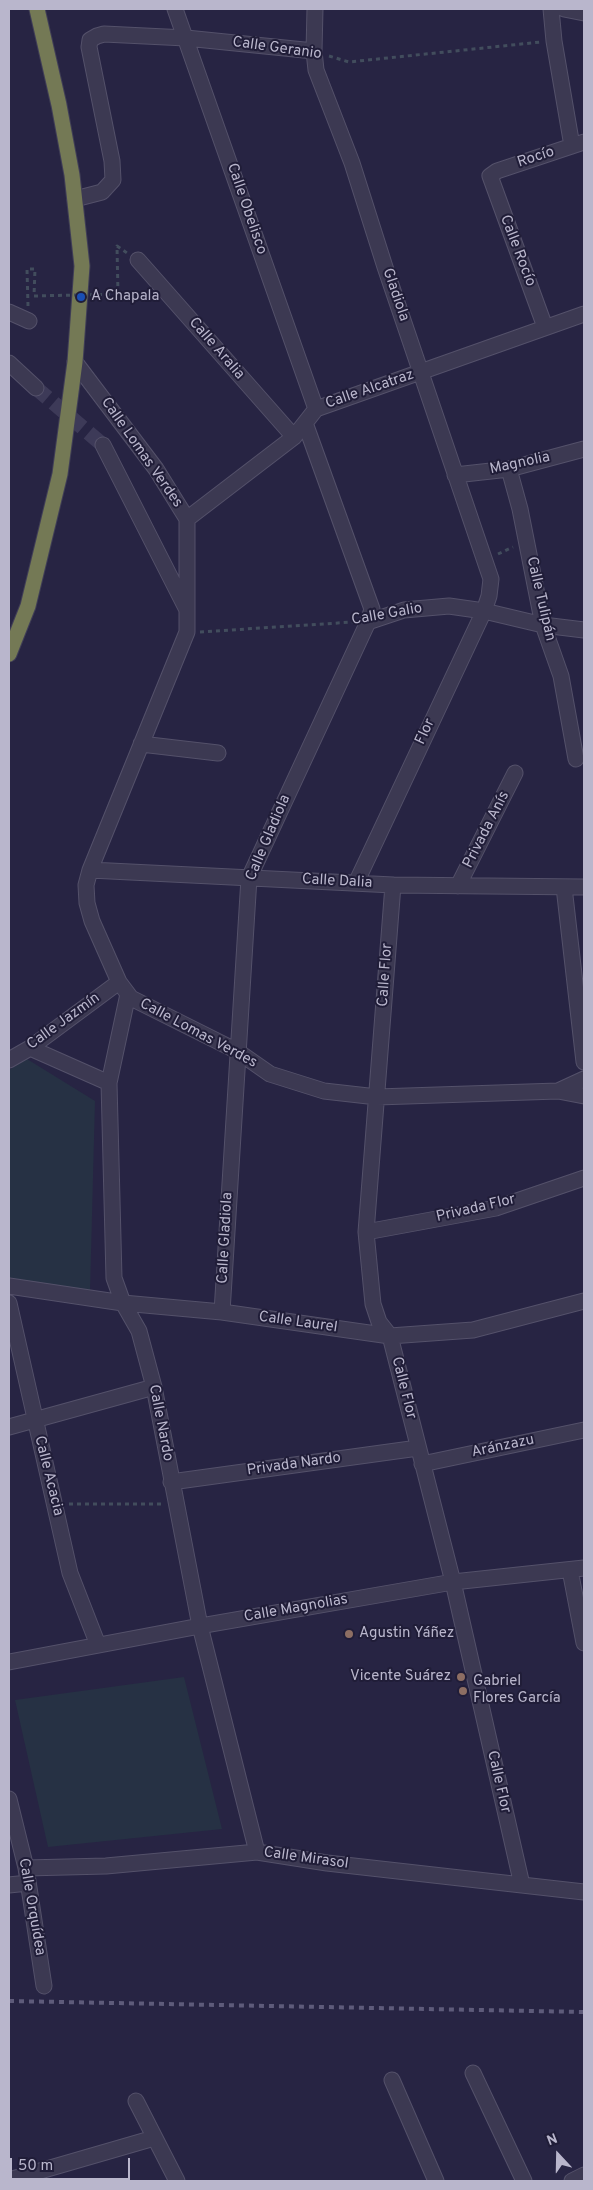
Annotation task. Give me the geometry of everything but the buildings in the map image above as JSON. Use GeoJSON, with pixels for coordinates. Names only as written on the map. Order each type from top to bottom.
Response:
{"type":"FeatureCollection","features":[{"type":"Feature","properties":{"kind":"highway"},"geometry":{"type":"LineString","coordinates":[[9,654],[28,606],[60,474],[75,362],[82,266],[75,199],[59,105],[37,9]]}},
{"type":"Feature","properties":{"kind":"street","name":"Calle Obelisco"},"geometry":{"type":"LineString","coordinates":[[176,9],[316,409]]}},
{"type":"Feature","properties":{"kind":"street","name":"Gladiola"},"geometry":{"type":"LineString","coordinates":[[315,9],[314,51],[316,70],[352,163],[491,579]]}},
{"type":"Feature","properties":{"kind":"street"},"geometry":{"type":"LineString","coordinates":[[551,9],[554,41],[578,144]]}},
{"type":"Feature","properties":{"kind":"street"},"geometry":{"type":"LineString","coordinates":[[564,9],[584,13]]}},
{"type":"Feature","properties":{"kind":"street","name":"Calle Geranio"},"geometry":{"type":"LineString","coordinates":[[75,199],[102,192],[113,180],[112,162],[89,47],[90,40],[104,34],[186,38],[314,51]]}},
{"type":"Feature","properties":{"kind":"street","name":"Rocío"},"geometry":{"type":"LineString","coordinates":[[490,176],[497,171],[578,144]]}},
{"type":"Feature","properties":{"kind":"street","name":"Calle Rocío"},"geometry":{"type":"LineString","coordinates":[[490,176],[546,327]]}},
{"type":"Feature","properties":{"kind":"street","name":"Calle Aralia"},"geometry":{"type":"LineString","coordinates":[[138,260],[294,437]]}},
{"type":"Feature","properties":{"kind":"street"},"geometry":{"type":"LineString","coordinates":[[9,312],[29,322]]}},
{"type":"Feature","properties":{"kind":"street","name":"Calle Alcatraz"},"geometry":{"type":"LineString","coordinates":[[187,519],[294,437],[316,409],[584,314]]}},
{"type":"Feature","properties":{"kind":"street"},"geometry":{"type":"LineString","coordinates":[[9,362],[36,388]]}},
{"type":"Feature","properties":{"kind":"street","name":"Calle Lomas Verdes"},"geometry":{"type":"LineString","coordinates":[[75,362],[156,469],[187,519],[187,632],[90,870],[86,885],[87,903],[100,941],[124,988],[131,998],[237,1051],[270,1074],[324,1090],[376,1097],[558,1090],[584,1096]]}},
{"type":"Feature","properties":{"kind":"street","name":"Calle Gladiola"},"geometry":{"type":"LineString","coordinates":[[222,1312],[249,878],[368,622],[372,609],[304,423]]}},
{"type":"Feature","properties":{"kind":"street","name":"Calle Lomas Verdes"},"geometry":{"type":"LineString","coordinates":[[103,445],[188,611]]}},
{"type":"Feature","properties":{"kind":"street","name":"Magnolia"},"geometry":{"type":"LineString","coordinates":[[455,475],[508,469],[584,449]]}},
{"type":"Feature","properties":{"kind":"street","name":"Calle Tulipán"},"geometry":{"type":"LineString","coordinates":[[508,469],[520,509],[543,625],[561,676],[576,759]]}},
{"type":"Feature","properties":{"kind":"street","name":"Flor"},"geometry":{"type":"LineString","coordinates":[[356,883],[484,611],[489,596],[491,579]]}},
{"type":"Feature","properties":{"kind":"street","name":"Calle Galio"},"geometry":{"type":"LineString","coordinates":[[368,622],[404,610],[449,606],[484,611],[543,625],[584,630]]}},
{"type":"Feature","properties":{"kind":"street"},"geometry":{"type":"LineString","coordinates":[[141,744],[218,753]]}},
{"type":"Feature","properties":{"kind":"street","name":"Privada Anís"},"geometry":{"type":"LineString","coordinates":[[458,886],[515,774]]}},
{"type":"Feature","properties":{"kind":"street","name":"Calle Dalia"},"geometry":{"type":"LineString","coordinates":[[90,870],[393,885],[584,887]]}},
{"type":"Feature","properties":{"kind":"street","name":"Calle Flor"},"geometry":{"type":"LineString","coordinates":[[393,885],[366,1232],[373,1304],[379,1322],[390,1336],[453,1582],[522,1884]]}},
{"type":"Feature","properties":{"kind":"street"},"geometry":{"type":"LineString","coordinates":[[564,887],[584,1062]]}},
{"type":"Feature","properties":{"kind":"street","name":"Calle Jazmín"},"geometry":{"type":"LineString","coordinates":[[9,1060],[124,988]]}},
{"type":"Feature","properties":{"kind":"street","name":"Calle Nardo"},"geometry":{"type":"LineString","coordinates":[[124,988],[109,1083],[114,1278],[123,1303],[139,1331],[154,1387],[170,1482],[200,1626],[257,1852]]}},
{"type":"Feature","properties":{"kind":"street"},"geometry":{"type":"LineString","coordinates":[[30,1048],[109,1083]]}},
{"type":"Feature","properties":{"kind":"street","name":"Calle Lomas Verdes"},"geometry":{"type":"LineString","coordinates":[[558,1090],[584,1078]]}},
{"type":"Feature","properties":{"kind":"street","name":"Privada Flor"},"geometry":{"type":"LineString","coordinates":[[366,1232],[496,1208],[584,1178]]}},
{"type":"Feature","properties":{"kind":"street","name":"Calle Laurel"},"geometry":{"type":"LineString","coordinates":[[9,1286],[123,1303],[222,1312],[390,1336],[473,1330],[584,1301]]}},
{"type":"Feature","properties":{"kind":"street","name":"Calle Acacia"},"geometry":{"type":"LineString","coordinates":[[9,1303],[70,1573],[98,1645]]}},
{"type":"Feature","properties":{"kind":"street"},"geometry":{"type":"LineString","coordinates":[[9,1427],[154,1387]]}},
{"type":"Feature","properties":{"kind":"street","name":"Aránzazu"},"geometry":{"type":"LineString","coordinates":[[422,1464],[584,1430]]}},
{"type":"Feature","properties":{"kind":"street","name":"Privada Nardo"},"geometry":{"type":"LineString","coordinates":[[170,1482],[418,1448]]}},
{"type":"Feature","properties":{"kind":"street"},"geometry":{"type":"LineString","coordinates":[[577,1569],[584,1643]]}},
{"type":"Feature","properties":{"kind":"street","name":"Calle Magnolias"},"geometry":{"type":"LineString","coordinates":[[9,1662],[200,1626],[453,1582],[577,1569]]}},
{"type":"Feature","properties":{"kind":"street","name":"Calle Orquídea"},"geometry":{"type":"LineString","coordinates":[[9,1799],[27,1876],[44,1986]]}},
{"type":"Feature","properties":{"kind":"street","name":"Calle Mirasol"},"geometry":{"type":"LineString","coordinates":[[9,1885],[27,1876],[106,1866],[257,1852],[327,1863],[584,1892]]}},
{"type":"Feature","properties":{"kind":"street"},"geometry":{"type":"LineString","coordinates":[[473,2073],[524,2181]]}},
{"type":"Feature","properties":{"kind":"street"},"geometry":{"type":"LineString","coordinates":[[392,2080],[436,2181]]}},
{"type":"Feature","properties":{"kind":"street"},"geometry":{"type":"LineString","coordinates":[[136,2101],[177,2181]]}},
{"type":"Feature","properties":{"kind":"street"},"geometry":{"type":"LineString","coordinates":[[9,2180],[154,2138]]}},
{"type":"Feature","properties":{"kind":"street"},"geometry":{"type":"LineString","coordinates":[[572,2181],[584,2175]]}},
{"type":"Feature","properties":{"kind":"path","name":"Calle Geranio"},"geometry":{"type":"LineString","coordinates":[[314,51],[349,62],[554,41]]}},
{"type":"Feature","properties":{"kind":"path"},"geometry":{"type":"LineString","coordinates":[[29,322],[27,269],[35,269],[34,296],[118,294],[117,246],[138,260]]}},
{"type":"Feature","properties":{"kind":"path"},"geometry":{"type":"LineString","coordinates":[[485,562],[526,541]]}},
{"type":"Feature","properties":{"kind":"path","name":"Calle Galio"},"geometry":{"type":"LineString","coordinates":[[187,632],[368,622]]}},
{"type":"Feature","properties":{"kind":"path"},"geometry":{"type":"LineString","coordinates":[[55,1504],[176,1504]]}},
{"type":"Feature","properties":{"kind":"shaded area"},"geometry":{"type":"Polygon","coordinates":[[[27,1059],[95,1101],[90,1292],[9,1281],[9,1070],[27,1059]]]}},
{"type":"Feature","properties":{"kind":"shaded area"},"geometry":{"type":"Polygon","coordinates":[[[184,1677],[222,1829],[48,1847],[15,1700],[184,1677]]]}},
{"type":"Feature","properties":{"kind":"tunnel"},"geometry":{"type":"LineString","coordinates":[[36,388],[103,445]]}},
{"type":"Feature","properties":{"kind":"railway"},"geometry":{"type":"LineString","coordinates":[[9,2001],[584,2012]]}},
{"type":"Feature","properties":{"kind":"place","name":"A Chapala"},"geometry":{"type":"Point","coordinates":[81,297]}},
{"type":"Feature","properties":{"kind":"place","name":"Agustin Yáñez"},"geometry":{"type":"Point","coordinates":[349,1634]}},
{"type":"Feature","properties":{"kind":"place","name":"Vicente Suárez"},"geometry":{"type":"Point","coordinates":[461,1677]}},
{"type":"Feature","properties":{"kind":"place","name":"Gabriel Flores García"},"geometry":{"type":"Point","coordinates":[463,1691]}}]}
